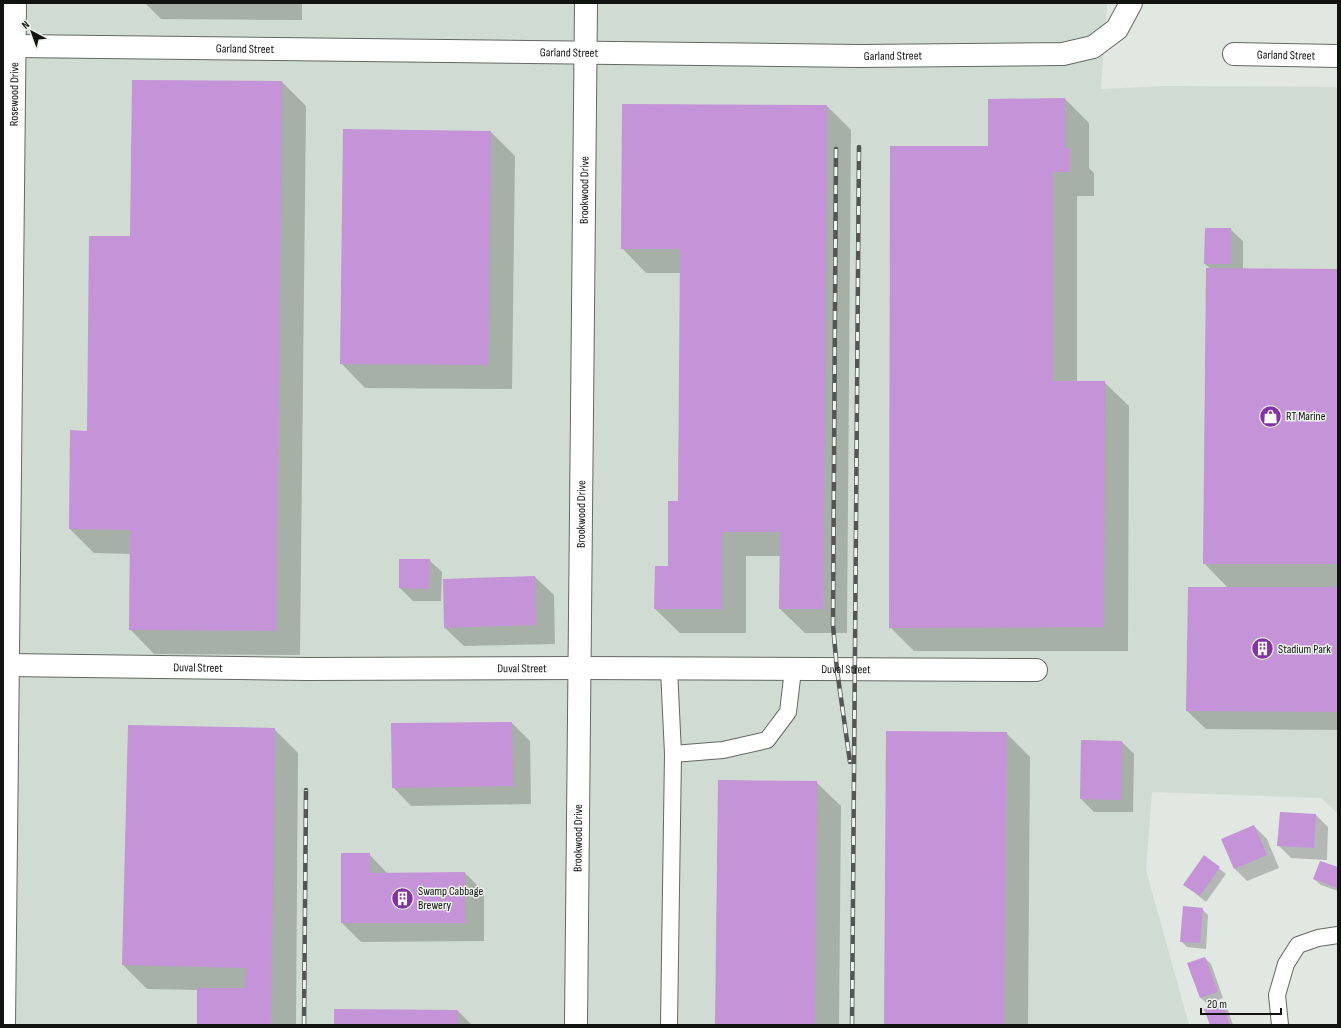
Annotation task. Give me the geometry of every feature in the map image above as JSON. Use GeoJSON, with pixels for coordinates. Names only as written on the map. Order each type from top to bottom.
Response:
{"type":"FeatureCollection","features":[{"type":"Feature","properties":{"kind":"street","name":"Rosewood Drive"},"geometry":{"type":"LineString","coordinates":[[4,1025],[7,358],[15,3]]}},
{"type":"Feature","properties":{"kind":"street","name":"Brookwood Drive"},"geometry":{"type":"LineString","coordinates":[[576,1025],[586,3]]}},
{"type":"Feature","properties":{"kind":"street","name":"Garland Street"},"geometry":{"type":"LineString","coordinates":[[14,46],[860,56],[1063,54],[1093,47],[1117,29],[1131,3]]}},
{"type":"Feature","properties":{"kind":"street","name":"Garland Street"},"geometry":{"type":"LineString","coordinates":[[1234,54],[1338,56]]}},
{"type":"Feature","properties":{"kind":"street","name":"Duval Street"},"geometry":{"type":"LineString","coordinates":[[5,665],[307,669],[580,668],[1036,670]]}},
{"type":"Feature","properties":{"kind":"lane"},"geometry":{"type":"LineString","coordinates":[[669,1025],[673,754],[670,669]]}},
{"type":"Feature","properties":{"kind":"lane"},"geometry":{"type":"LineString","coordinates":[[673,754],[723,750],[767,740],[788,712],[793,670]]}},
{"type":"Feature","properties":{"kind":"lane"},"geometry":{"type":"LineString","coordinates":[[1280,1025],[1277,995],[1286,964],[1298,945],[1318,938],[1338,935]]}},
{"type":"Feature","properties":{"kind":"shaded area"},"geometry":{"type":"Polygon","coordinates":[[[3,3],[1107,3],[1101,89],[1164,86],[1338,87],[1338,814],[1321,798],[1152,792],[1146,870],[1189,1025],[3,1025],[3,3]]]}},
{"type":"Feature","properties":{"kind":"building"},"geometry":{"type":"Polygon","coordinates":[[[132,80],[282,81],[276,631],[129,630],[130,530],[69,529],[70,430],[87,431],[89,236],[130,236],[132,80]]]}},
{"type":"Feature","properties":{"kind":"building"},"geometry":{"type":"Polygon","coordinates":[[[1065,98],[1065,148],[1070,148],[1070,172],[1053,172],[1053,381],[1105,381],[1104,627],[889,628],[890,146],[988,146],[988,99],[1065,98]]]}},
{"type":"Feature","properties":{"kind":"building"},"geometry":{"type":"Polygon","coordinates":[[[622,104],[827,105],[823,609],[779,609],[780,532],[722,532],[722,609],[654,609],[655,566],[668,566],[668,501],[678,501],[680,249],[621,249],[622,104]]]}},
{"type":"Feature","properties":{"kind":"building"},"geometry":{"type":"Polygon","coordinates":[[[343,129],[491,131],[488,365],[340,364],[343,129]]]}},
{"type":"Feature","properties":{"kind":"building"},"geometry":{"type":"Polygon","coordinates":[[[1205,228],[1231,228],[1231,264],[1204,264],[1205,228]]]}},
{"type":"Feature","properties":{"kind":"building","name":"RT Marine"},"geometry":{"type":"Polygon","coordinates":[[[1206,268],[1338,269],[1338,564],[1203,564],[1206,268]]]}},
{"type":"Feature","properties":{"kind":"building"},"geometry":{"type":"Polygon","coordinates":[[[399,559],[430,559],[429,589],[399,588],[399,559]]]}},
{"type":"Feature","properties":{"kind":"building"},"geometry":{"type":"Polygon","coordinates":[[[535,576],[536,625],[444,628],[443,579],[535,576]]]}},
{"type":"Feature","properties":{"kind":"building","name":"Stadium Park"},"geometry":{"type":"Polygon","coordinates":[[[1188,587],[1338,587],[1338,712],[1186,711],[1188,587]]]}},
{"type":"Feature","properties":{"kind":"building"},"geometry":{"type":"Polygon","coordinates":[[[512,722],[513,786],[392,788],[391,723],[512,722]]]}},
{"type":"Feature","properties":{"kind":"building"},"geometry":{"type":"Polygon","coordinates":[[[128,725],[275,728],[271,1025],[197,1025],[197,988],[245,988],[246,968],[122,965],[128,725]]]}},
{"type":"Feature","properties":{"kind":"building"},"geometry":{"type":"Polygon","coordinates":[[[886,731],[1007,732],[1004,1025],[884,1025],[886,731]]]}},
{"type":"Feature","properties":{"kind":"building"},"geometry":{"type":"Polygon","coordinates":[[[1081,740],[1122,741],[1121,800],[1080,799],[1081,740]]]}},
{"type":"Feature","properties":{"kind":"building"},"geometry":{"type":"Polygon","coordinates":[[[718,780],[817,781],[815,1025],[715,1025],[718,780]]]}},
{"type":"Feature","properties":{"kind":"building"},"geometry":{"type":"Polygon","coordinates":[[[1280,812],[1316,814],[1314,848],[1277,846],[1280,812]]]}},
{"type":"Feature","properties":{"kind":"building"},"geometry":{"type":"Polygon","coordinates":[[[1254,825],[1267,855],[1234,869],[1221,839],[1254,825]]]}},
{"type":"Feature","properties":{"kind":"building","name":"Swamp Cabbage Brewery"},"geometry":{"type":"Polygon","coordinates":[[[341,853],[370,853],[370,873],[465,872],[465,923],[341,923],[341,853]]]}},
{"type":"Feature","properties":{"kind":"building"},"geometry":{"type":"Polygon","coordinates":[[[1204,855],[1220,867],[1200,896],[1183,885],[1204,855]]]}},
{"type":"Feature","properties":{"kind":"building"},"geometry":{"type":"Polygon","coordinates":[[[1320,861],[1338,867],[1338,888],[1313,879],[1320,861]]]}},
{"type":"Feature","properties":{"kind":"building"},"geometry":{"type":"Polygon","coordinates":[[[1183,906],[1203,908],[1200,943],[1180,942],[1183,906]]]}},
{"type":"Feature","properties":{"kind":"building"},"geometry":{"type":"Polygon","coordinates":[[[1205,957],[1218,992],[1200,998],[1187,963],[1205,957]]]}},
{"type":"Feature","properties":{"kind":"building"},"geometry":{"type":"Polygon","coordinates":[[[1222,1003],[1230,1025],[1210,1025],[1204,1009],[1222,1003]]]}},
{"type":"Feature","properties":{"kind":"building"},"geometry":{"type":"Polygon","coordinates":[[[334,1009],[458,1010],[458,1025],[334,1025],[334,1009]]]}},
{"type":"Feature","properties":{"kind":"railway"},"geometry":{"type":"LineString","coordinates":[[852,1025],[859,147]]}},
{"type":"Feature","properties":{"kind":"railway"},"geometry":{"type":"LineString","coordinates":[[836,149],[833,625],[837,670],[850,762]]}},
{"type":"Feature","properties":{"kind":"railway"},"geometry":{"type":"LineString","coordinates":[[304,1025],[306,790]]}},
{"type":"Feature","properties":{"kind":"place","name":"RT Marine"},"geometry":{"type":"Point","coordinates":[1271,416]}},
{"type":"Feature","properties":{"kind":"place","name":"Stadium Park"},"geometry":{"type":"Point","coordinates":[1262,649]}},
{"type":"Feature","properties":{"kind":"place","name":"Swamp Cabbage Brewery"},"geometry":{"type":"Point","coordinates":[403,898]}}]}
